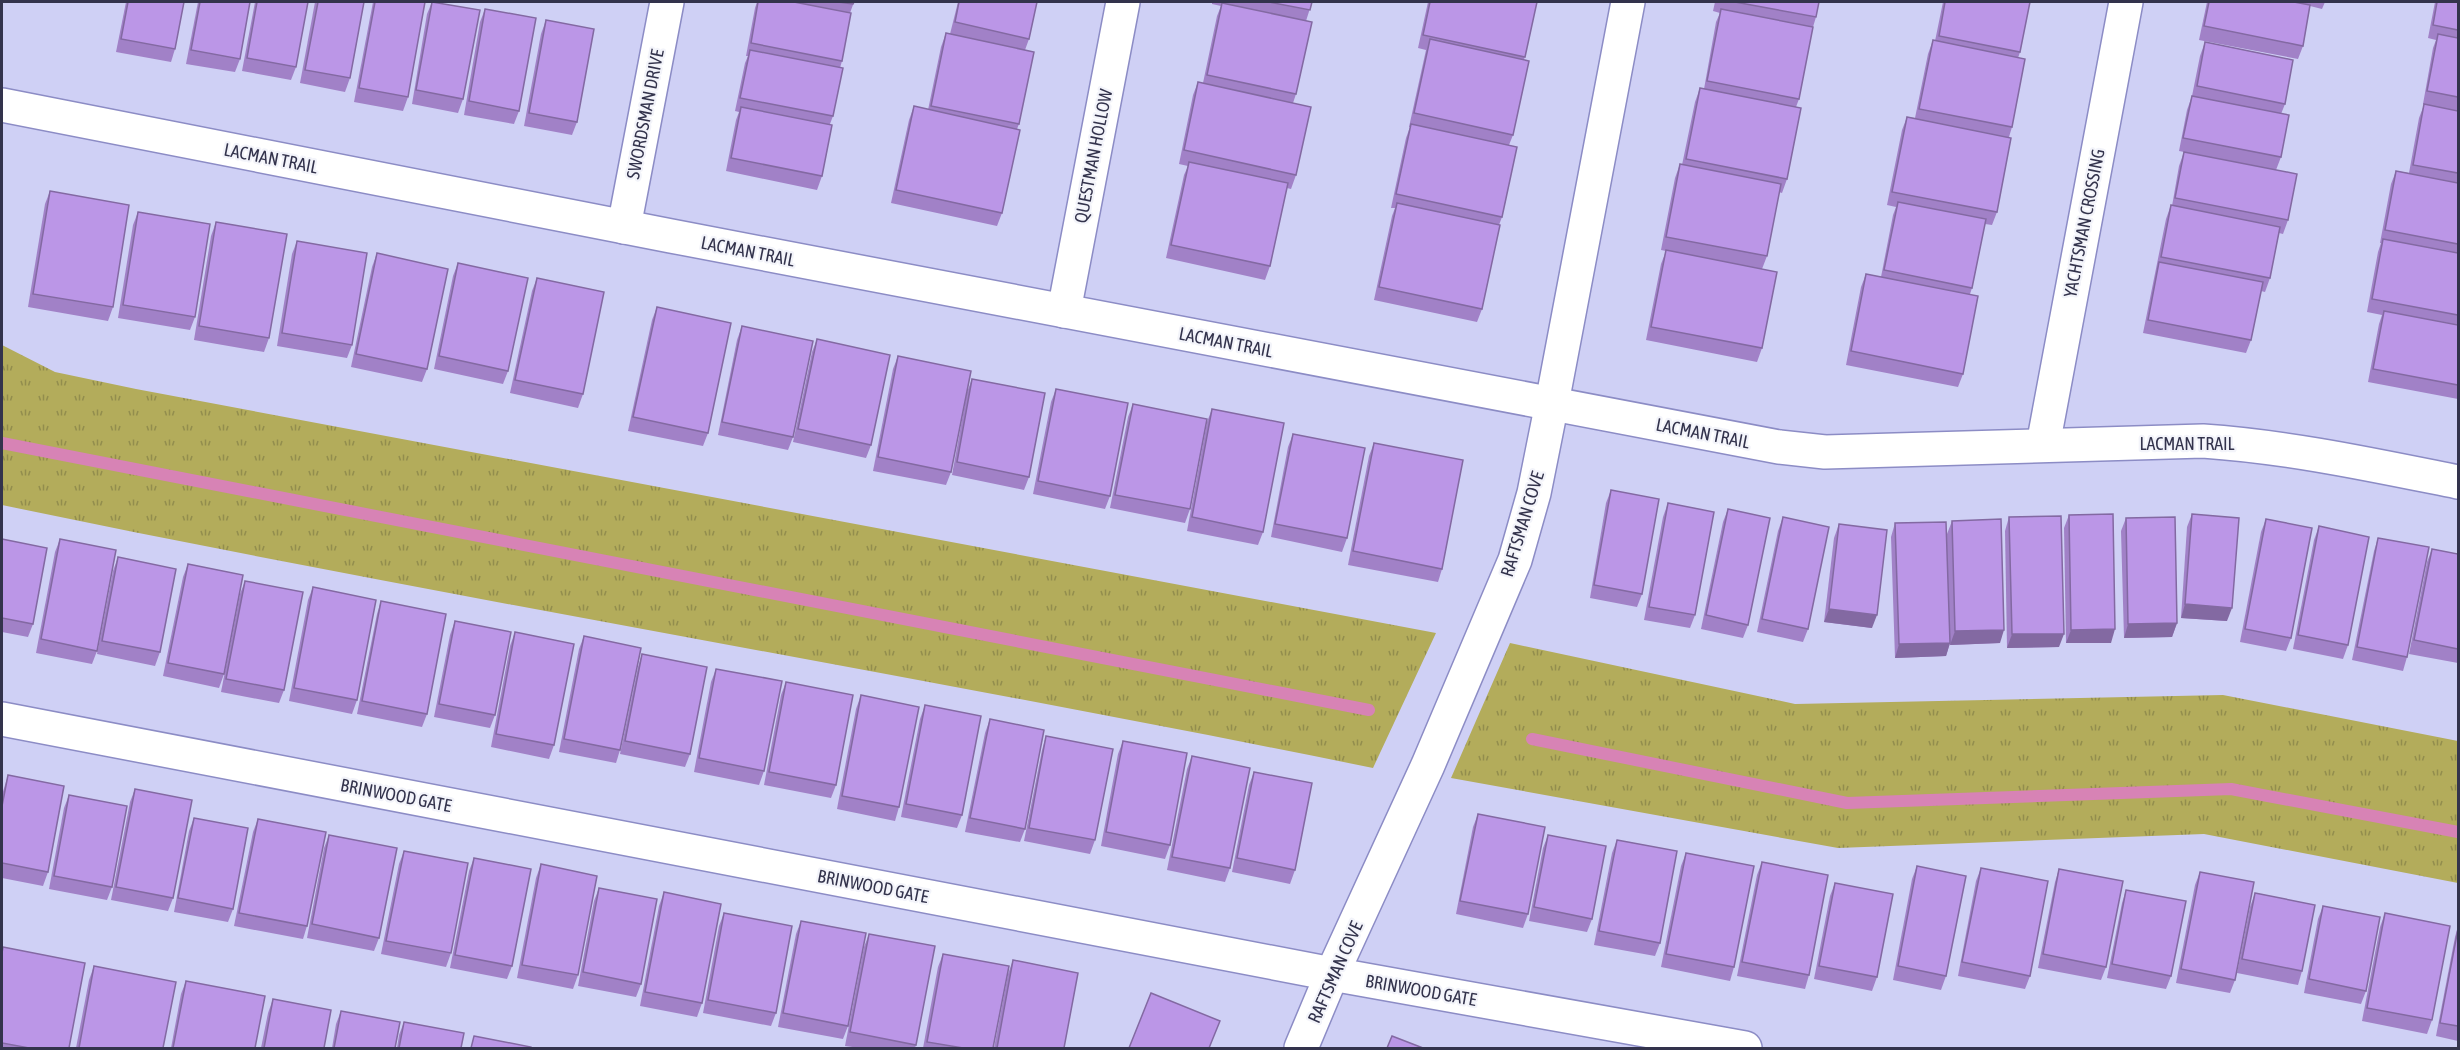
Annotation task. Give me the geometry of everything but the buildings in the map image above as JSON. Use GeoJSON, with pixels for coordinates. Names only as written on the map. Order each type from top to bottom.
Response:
{"type":"FeatureCollection","features":[{"type":"Feature","properties":{"kind":"street","name":"SWORDSMAN DRIVE"},"geometry":{"type":"LineString","coordinates":[[624,227],[667,2]]}},
{"type":"Feature","properties":{"kind":"street","name":"QUESTMAN HOLLOW"},"geometry":{"type":"LineString","coordinates":[[1064,311],[1123,2]]}},
{"type":"Feature","properties":{"kind":"street","name":"RAFTSMAN COVE"},"geometry":{"type":"LineString","coordinates":[[1301,1048],[1428,765],[1515,560],[1534,493],[1628,2]]}},
{"type":"Feature","properties":{"kind":"street","name":"YACHTSMAN CROSSING"},"geometry":{"type":"LineString","coordinates":[[2043,445],[2126,2]]}},
{"type":"Feature","properties":{"kind":"street","name":"LACMAN TRAIL"},"geometry":{"type":"LineString","coordinates":[[2,105],[624,227],[1779,447],[1825,452],[2203,441],[2253,444],[2325,454],[2458,482]]}},
{"type":"Feature","properties":{"kind":"street","name":"BRINWOOD GATE"},"geometry":{"type":"LineString","coordinates":[[2,719],[1332,975],[1745,1048]]}},
{"type":"Feature","properties":{"kind":"green space"},"geometry":{"type":"Polygon","coordinates":[[[2,345],[55,372],[136,389],[1436,633],[1373,768],[173,540],[2,505],[2,345]]]}},
{"type":"Feature","properties":{"kind":"green space"},"geometry":{"type":"Polygon","coordinates":[[[1510,643],[1795,704],[2223,695],[2458,741],[2458,883],[2204,834],[1838,848],[1451,778],[1510,643]]]}},
{"type":"Feature","properties":{"kind":"waterway"},"geometry":{"type":"LineString","coordinates":[[2,443],[1369,710]]}},
{"type":"Feature","properties":{"kind":"waterway"},"geometry":{"type":"LineString","coordinates":[[1532,739],[1847,803],[2231,789],[2458,832]]}}]}
